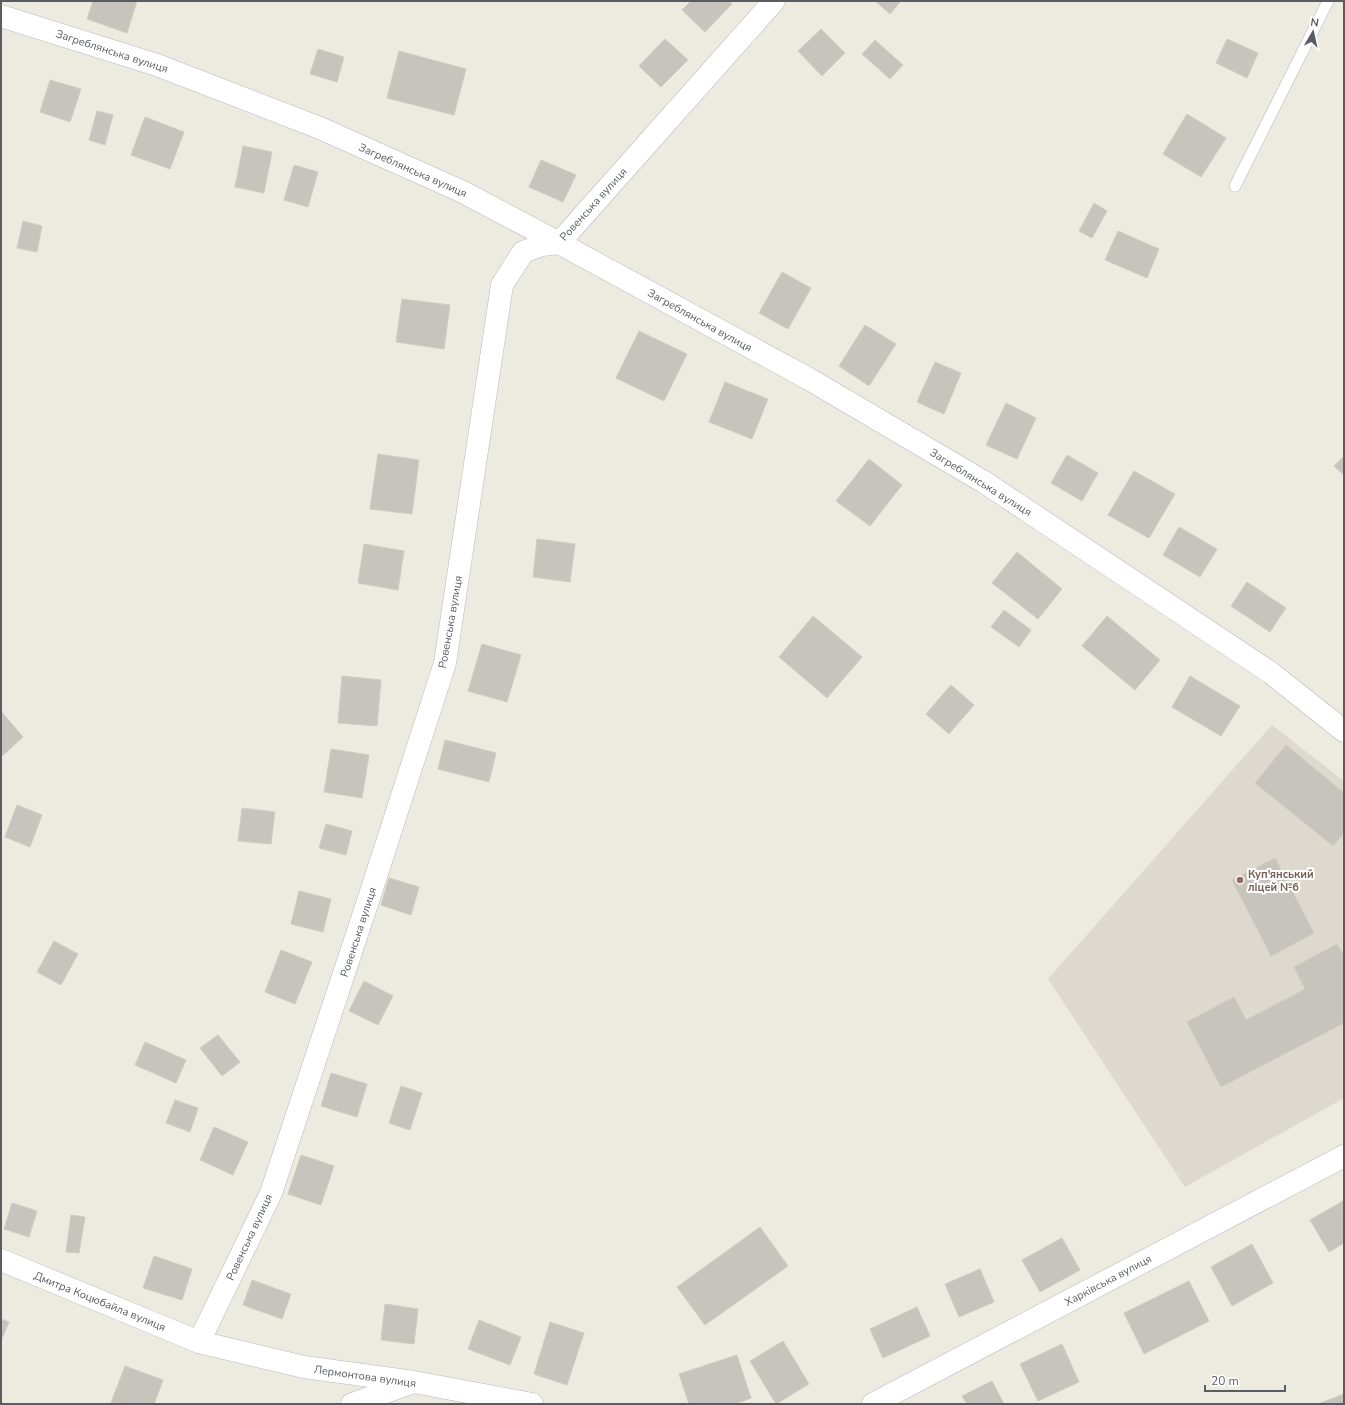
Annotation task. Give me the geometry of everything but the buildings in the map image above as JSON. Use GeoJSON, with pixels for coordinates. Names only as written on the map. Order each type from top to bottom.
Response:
{"type":"FeatureCollection","features":[{"type":"Feature","properties":{"kind":"street","name":"Ровенська вулиця"},"geometry":{"type":"LineString","coordinates":[[199,1342],[271,1193],[445,663],[502,284],[523,252],[542,246],[559,243],[772,2]]}},
{"type":"Feature","properties":{"kind":"street","name":"Загреблянська вулиця"},"geometry":{"type":"LineString","coordinates":[[1,16],[157,65],[320,128],[463,192],[559,243],[809,379],[984,482],[1271,673],[1344,731]]}},
{"type":"Feature","properties":{"kind":"street","name":"Харківська вулиця"},"geometry":{"type":"LineString","coordinates":[[873,1404],[1344,1156]]}},
{"type":"Feature","properties":{"kind":"street","name":"Дмитра Коцюбайла вулиця"},"geometry":{"type":"LineString","coordinates":[[1,1260],[199,1342]]}},
{"type":"Feature","properties":{"kind":"street","name":"Лермонтова вулиця"},"geometry":{"type":"LineString","coordinates":[[199,1342],[304,1368],[414,1382],[532,1404]]}},
{"type":"Feature","properties":{"kind":"street"},"geometry":{"type":"LineString","coordinates":[[352,1404],[414,1382]]}},
{"type":"Feature","properties":{"kind":"lane"},"geometry":{"type":"LineString","coordinates":[[1235,186],[1328,1]]}},
{"type":"Feature","properties":{"kind":"shaded area","name":"Куп'янський ліцей №6"},"geometry":{"type":"Polygon","coordinates":[[[1272,725],[1344,781],[1344,1098],[1185,1187],[1048,979],[1272,725]]]}},
{"type":"Feature","properties":{"kind":"place","name":"Куп'янський ліцей №6"},"geometry":{"type":"Point","coordinates":[1240,880]}}]}
